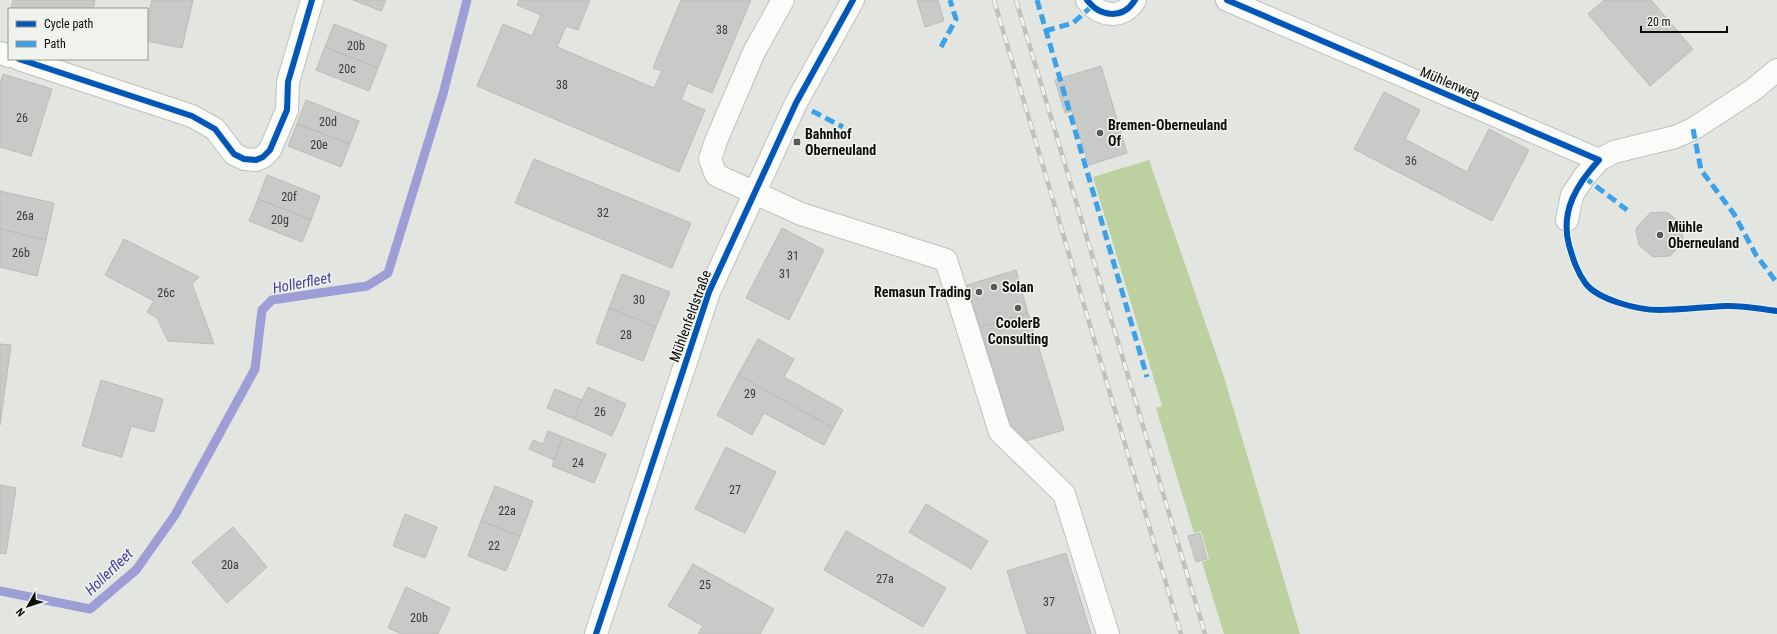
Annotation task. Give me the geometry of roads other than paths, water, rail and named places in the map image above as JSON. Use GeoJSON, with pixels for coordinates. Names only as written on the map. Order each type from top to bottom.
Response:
{"type":"FeatureCollection","features":[{"type":"Feature","properties":{"kind":"street"},"geometry":{"type":"LineString","coordinates":[[21,60],[192,116],[215,129],[234,154],[244,159],[256,160],[263,157],[270,150],[286,110],[288,82],[312,0]]}},
{"type":"Feature","properties":{"kind":"street"},"geometry":{"type":"LineString","coordinates":[[783,0],[754,52],[716,141],[710,159],[716,175],[802,214],[946,260],[1000,432],[1064,494],[1108,634]]}},
{"type":"Feature","properties":{"kind":"street","name":"Mühlenfeldstraße"},"geometry":{"type":"LineString","coordinates":[[596,634],[709,292],[796,102],[853,0]]}},
{"type":"Feature","properties":{"kind":"street"},"geometry":{"type":"LineString","coordinates":[[1087,0],[1099,12],[1108,15],[1125,11],[1135,0]]}},
{"type":"Feature","properties":{"kind":"street","name":"Mühlenweg"},"geometry":{"type":"LineString","coordinates":[[1227,0],[1599,160]]}},
{"type":"Feature","properties":{"kind":"street"},"geometry":{"type":"LineString","coordinates":[[1567,220],[1572,195],[1584,176],[1599,160],[1614,152],[1675,137],[1693,129],[1753,90],[1777,70]]}},
{"type":"Feature","properties":{"kind":"waterway","name":"Hollerfleet"},"geometry":{"type":"LineString","coordinates":[[0,591],[90,609],[136,570],[175,515],[255,369],[262,310],[272,300],[367,286],[388,273],[443,94],[467,0]]}},
{"type":"Feature","properties":{"kind":"railway"},"geometry":{"type":"LineString","coordinates":[[994,0],[1181,634]]}},
{"type":"Feature","properties":{"kind":"railway"},"geometry":{"type":"LineString","coordinates":[[1016,0],[1205,634]]}},
{"type":"Feature","properties":{"kind":"place","name":"Bremen-Oberneuland Of"},"geometry":{"type":"Point","coordinates":[1100,133]}},
{"type":"Feature","properties":{"kind":"place","name":"Bahnhof Oberneuland"},"geometry":{"type":"Point","coordinates":[797,142]}},
{"type":"Feature","properties":{"kind":"place","name":"Mühle Oberneuland"},"geometry":{"type":"Point","coordinates":[1660,235]}},
{"type":"Feature","properties":{"kind":"place","name":"Solan"},"geometry":{"type":"Point","coordinates":[994,287]}},
{"type":"Feature","properties":{"kind":"place","name":"Remasun Trading"},"geometry":{"type":"Point","coordinates":[979,292]}},
{"type":"Feature","properties":{"kind":"place","name":"CoolerB Consulting"},"geometry":{"type":"Point","coordinates":[1018,308]}}]}
